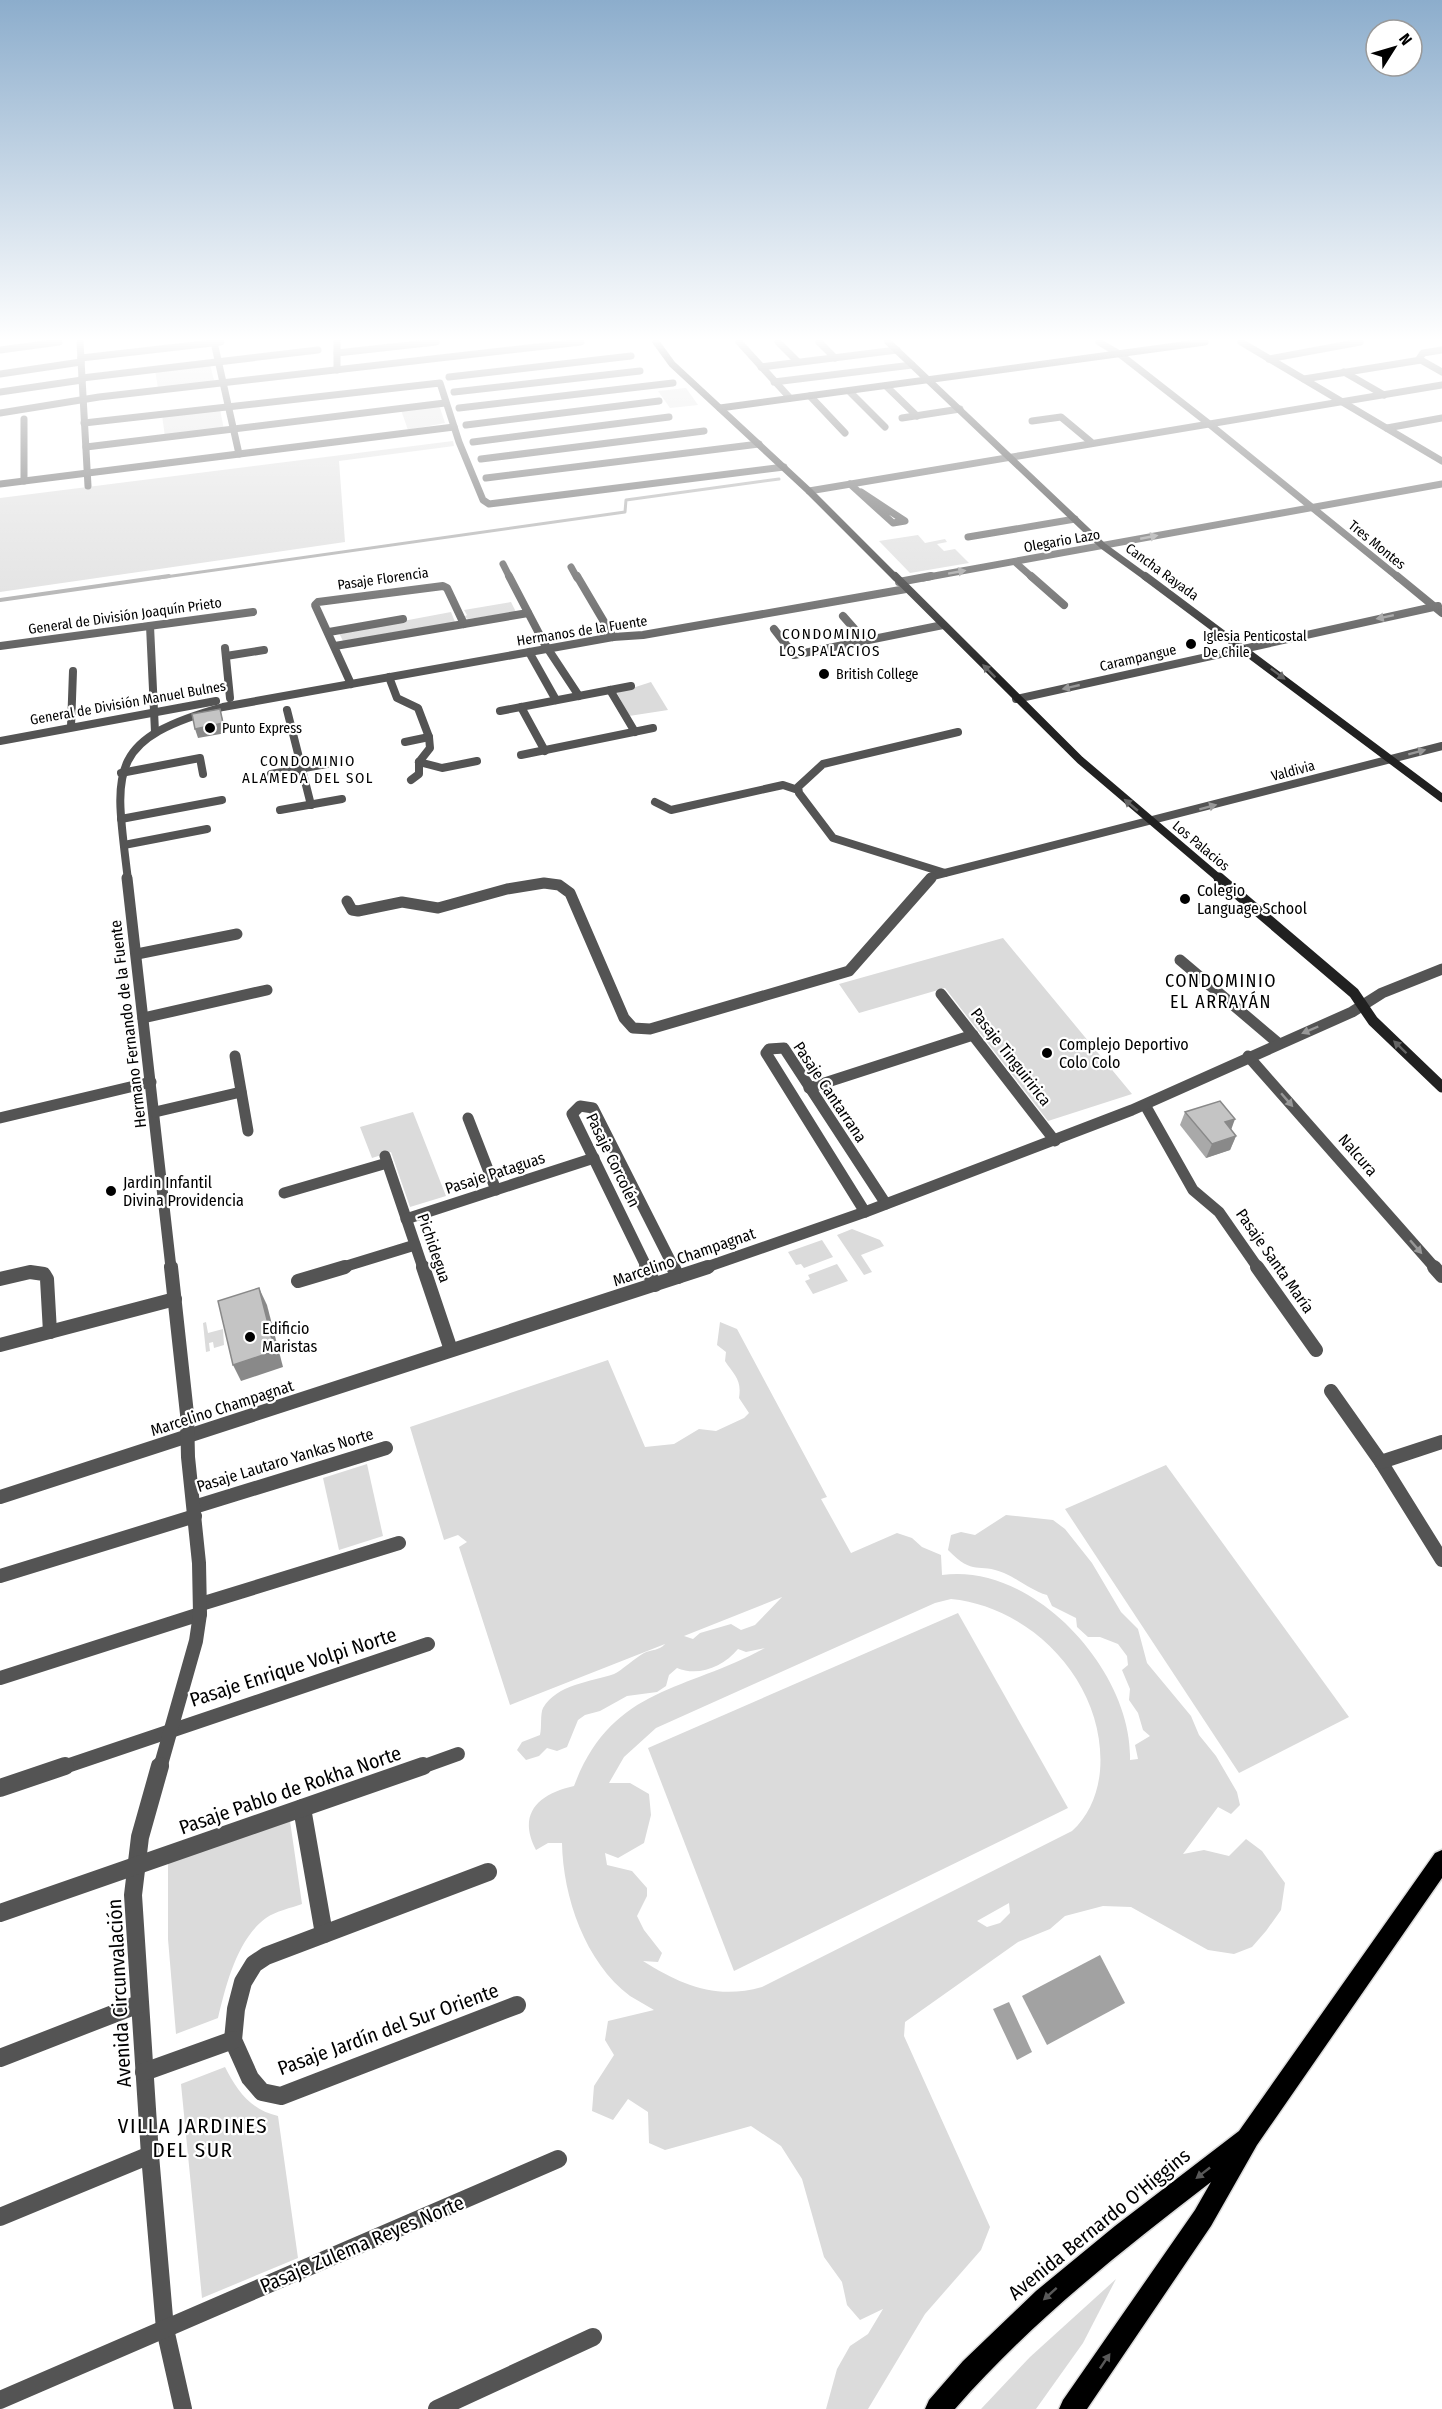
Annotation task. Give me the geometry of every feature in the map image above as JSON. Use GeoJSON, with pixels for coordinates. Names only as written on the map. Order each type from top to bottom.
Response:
{"type":"FeatureCollection","features":[{"type":"Feature","properties":{"kind":"main road","name":"Los Palacios"},"geometry":{"type":"LineString","coordinates":[[770,454],[1080,760],[1354,993],[1373,1021],[1442,1087]]}},
{"type":"Feature","properties":{"kind":"main road","name":"Cancha Rayada"},"geometry":{"type":"LineString","coordinates":[[1011,456],[1103,546],[1244,648],[1442,798]]}},
{"type":"Feature","properties":{"kind":"main road","name":"Avenida Bernardo O'Higgins"},"geometry":{"type":"LineString","coordinates":[[1072,2409],[1203,2218],[1249,2137],[1442,1860]]}},
{"type":"Feature","properties":{"kind":"main road","name":"Avenida Bernardo O'Higgins"},"geometry":{"type":"LineString","coordinates":[[938,2409],[983,2358],[1065,2280],[1249,2137]]}},
{"type":"Feature","properties":{"kind":"street"},"geometry":{"type":"LineString","coordinates":[[24,454],[24,481]]}},
{"type":"Feature","properties":{"kind":"street"},"geometry":{"type":"LineString","coordinates":[[86,454],[88,486]]}},
{"type":"Feature","properties":{"kind":"street"},"geometry":{"type":"LineString","coordinates":[[0,484],[236,454]]}},
{"type":"Feature","properties":{"kind":"street"},"geometry":{"type":"LineString","coordinates":[[465,454],[483,500],[489,504],[784,467]]}},
{"type":"Feature","properties":{"kind":"street"},"geometry":{"type":"LineString","coordinates":[[481,459],[596,454]]}},
{"type":"Feature","properties":{"kind":"street"},"geometry":{"type":"LineString","coordinates":[[809,491],[1020,454]]}},
{"type":"Feature","properties":{"kind":"street","name":"Tres Montes"},"geometry":{"type":"LineString","coordinates":[[1247,454],[1438,606],[1442,613]]}},
{"type":"Feature","properties":{"kind":"street"},"geometry":{"type":"LineString","coordinates":[[486,478],[587,455]]}},
{"type":"Feature","properties":{"kind":"street"},"geometry":{"type":"LineString","coordinates":[[850,484],[893,523],[905,521],[861,492]]}},
{"type":"Feature","properties":{"kind":"street","name":"Olegario Lazo"},"geometry":{"type":"LineString","coordinates":[[903,586],[1015,562],[1311,506],[1442,484]]}},
{"type":"Feature","properties":{"kind":"street"},"geometry":{"type":"LineString","coordinates":[[968,537],[1075,519]]}},
{"type":"Feature","properties":{"kind":"street"},"geometry":{"type":"LineString","coordinates":[[1015,562],[1064,605]]}},
{"type":"Feature","properties":{"kind":"street"},"geometry":{"type":"LineString","coordinates":[[503,564],[548,649],[579,696]]}},
{"type":"Feature","properties":{"kind":"street"},"geometry":{"type":"LineString","coordinates":[[571,567],[613,637]]}},
{"type":"Feature","properties":{"kind":"street","name":"Pasaje Florencia"},"geometry":{"type":"LineString","coordinates":[[351,684],[315,605],[318,602],[438,586],[447,588],[464,624]]}},
{"type":"Feature","properties":{"kind":"street","name":"Hermanos de la Fuente"},"geometry":{"type":"LineString","coordinates":[[262,699],[613,637],[643,635],[903,586]]}},
{"type":"Feature","properties":{"kind":"street","name":"Carampangue"},"geometry":{"type":"LineString","coordinates":[[1016,699],[1438,606]]}},
{"type":"Feature","properties":{"kind":"street","name":"General de División Joaquín Prieto"},"geometry":{"type":"LineString","coordinates":[[0,646],[254,612]]}},
{"type":"Feature","properties":{"kind":"street"},"geometry":{"type":"LineString","coordinates":[[335,646],[528,613]]}},
{"type":"Feature","properties":{"kind":"street"},"geometry":{"type":"LineString","coordinates":[[843,616],[865,641]]}},
{"type":"Feature","properties":{"kind":"street"},"geometry":{"type":"LineString","coordinates":[[329,632],[403,619]]}},
{"type":"Feature","properties":{"kind":"street"},"geometry":{"type":"LineString","coordinates":[[150,626],[155,732]]}},
{"type":"Feature","properties":{"kind":"street"},"geometry":{"type":"LineString","coordinates":[[774,629],[794,655],[943,626]]}},
{"type":"Feature","properties":{"kind":"street"},"geometry":{"type":"LineString","coordinates":[[230,698],[225,652],[264,650]]}},
{"type":"Feature","properties":{"kind":"street"},"geometry":{"type":"LineString","coordinates":[[529,652],[556,700]]}},
{"type":"Feature","properties":{"kind":"street"},"geometry":{"type":"LineString","coordinates":[[71,727],[74,671]]}},
{"type":"Feature","properties":{"kind":"street"},"geometry":{"type":"LineString","coordinates":[[389,677],[397,698],[415,705],[429,737],[430,748],[419,762],[419,774],[411,780]]}},
{"type":"Feature","properties":{"kind":"street"},"geometry":{"type":"LineString","coordinates":[[500,711],[631,686]]}},
{"type":"Feature","properties":{"kind":"street"},"geometry":{"type":"LineString","coordinates":[[610,690],[635,732]]}},
{"type":"Feature","properties":{"kind":"street"},"geometry":{"type":"LineString","coordinates":[[283,696],[311,805]]}},
{"type":"Feature","properties":{"kind":"street","name":"General de División Manuel Bulnes"},"geometry":{"type":"LineString","coordinates":[[0,741],[230,698],[262,699]]}},
{"type":"Feature","properties":{"kind":"street","name":"Hermano Fernando de la Fuente"},"geometry":{"type":"LineString","coordinates":[[188,1437],[155,1112],[118,789],[121,773],[135,749],[155,732],[199,713],[262,699]]}},
{"type":"Feature","properties":{"kind":"street"},"geometry":{"type":"LineString","coordinates":[[393,708],[415,705]]}},
{"type":"Feature","properties":{"kind":"street"},"geometry":{"type":"LineString","coordinates":[[521,707],[545,751]]}},
{"type":"Feature","properties":{"kind":"street"},"geometry":{"type":"LineString","coordinates":[[521,755],[653,729]]}},
{"type":"Feature","properties":{"kind":"street"},"geometry":{"type":"LineString","coordinates":[[798,790],[800,784],[823,764],[958,732]]}},
{"type":"Feature","properties":{"kind":"street"},"geometry":{"type":"LineString","coordinates":[[405,742],[429,737]]}},
{"type":"Feature","properties":{"kind":"street","name":"Valdivia"},"geometry":{"type":"LineString","coordinates":[[945,873],[1442,746]]}},
{"type":"Feature","properties":{"kind":"street"},"geometry":{"type":"LineString","coordinates":[[121,773],[200,758],[203,774]]}},
{"type":"Feature","properties":{"kind":"street"},"geometry":{"type":"LineString","coordinates":[[419,762],[442,768],[477,761]]}},
{"type":"Feature","properties":{"kind":"street"},"geometry":{"type":"LineString","coordinates":[[272,774],[332,763]]}},
{"type":"Feature","properties":{"kind":"street"},"geometry":{"type":"LineString","coordinates":[[655,802],[671,810],[783,785],[798,790],[833,838],[945,873]]}},
{"type":"Feature","properties":{"kind":"street"},"geometry":{"type":"LineString","coordinates":[[280,810],[342,799]]}},
{"type":"Feature","properties":{"kind":"street"},"geometry":{"type":"LineString","coordinates":[[121,819],[222,800]]}},
{"type":"Feature","properties":{"kind":"street"},"geometry":{"type":"LineString","coordinates":[[124,845],[207,829]]}},
{"type":"Feature","properties":{"kind":"street"},"geometry":{"type":"LineString","coordinates":[[347,901],[352,910],[360,912],[400,902],[435,909],[534,883],[551,882],[560,885],[570,894],[624,1018],[633,1028],[650,1029],[849,971],[933,876],[945,873]]}},
{"type":"Feature","properties":{"kind":"street"},"geometry":{"type":"LineString","coordinates":[[137,954],[237,934]]}},
{"type":"Feature","properties":{"kind":"street"},"geometry":{"type":"LineString","coordinates":[[1180,960],[1220,997],[1237,1006],[1278,1043]]}},
{"type":"Feature","properties":{"kind":"street","name":"Marcelino Champagnat"},"geometry":{"type":"LineString","coordinates":[[0,1497],[655,1285],[865,1212],[1145,1105],[1248,1056],[1352,1012],[1382,993],[1442,969]]}},
{"type":"Feature","properties":{"kind":"street"},"geometry":{"type":"LineString","coordinates":[[143,1018],[267,990]]}},
{"type":"Feature","properties":{"kind":"street","name":"Pasaje Tinguiririca"},"geometry":{"type":"LineString","coordinates":[[941,994],[1055,1141]]}},
{"type":"Feature","properties":{"kind":"street"},"geometry":{"type":"LineString","coordinates":[[809,1088],[973,1035]]}},
{"type":"Feature","properties":{"kind":"street","name":"Pasaje Cantarrana"},"geometry":{"type":"LineString","coordinates":[[865,1212],[767,1051],[777,1047],[783,1048],[886,1204]]}},
{"type":"Feature","properties":{"kind":"street"},"geometry":{"type":"LineString","coordinates":[[235,1056],[248,1131]]}},
{"type":"Feature","properties":{"kind":"street","name":"Nalcura"},"geometry":{"type":"LineString","coordinates":[[1248,1056],[1442,1276]]}},
{"type":"Feature","properties":{"kind":"street"},"geometry":{"type":"LineString","coordinates":[[0,1118],[151,1082]]}},
{"type":"Feature","properties":{"kind":"street"},"geometry":{"type":"LineString","coordinates":[[155,1112],[241,1092]]}},
{"type":"Feature","properties":{"kind":"street","name":"Pasaje Santa María"},"geometry":{"type":"LineString","coordinates":[[1145,1105],[1193,1190],[1219,1212],[1316,1350]]}},
{"type":"Feature","properties":{"kind":"street","name":"Pasaje Corcolén"},"geometry":{"type":"LineString","coordinates":[[655,1285],[572,1114],[580,1106],[593,1108],[678,1277]]}},
{"type":"Feature","properties":{"kind":"street"},"geometry":{"type":"LineString","coordinates":[[468,1118],[496,1190]]}},
{"type":"Feature","properties":{"kind":"street","name":"Pasaje Pataguas"},"geometry":{"type":"LineString","coordinates":[[406,1219],[594,1158]]}},
{"type":"Feature","properties":{"kind":"street","name":"Pichidegua"},"geometry":{"type":"LineString","coordinates":[[284,1193],[386,1160],[451,1350]]}},
{"type":"Feature","properties":{"kind":"street"},"geometry":{"type":"LineString","coordinates":[[298,1281],[415,1245]]}},
{"type":"Feature","properties":{"kind":"street"},"geometry":{"type":"LineString","coordinates":[[0,1279],[30,1272],[44,1274],[47,1280],[50,1332]]}},
{"type":"Feature","properties":{"kind":"street"},"geometry":{"type":"LineString","coordinates":[[0,1345],[175,1299]]}},
{"type":"Feature","properties":{"kind":"street"},"geometry":{"type":"LineString","coordinates":[[1331,1391],[1381,1462],[1442,1560]]}},
{"type":"Feature","properties":{"kind":"street","name":"Avenida Circunvalación"},"geometry":{"type":"LineString","coordinates":[[183,2409],[165,2329],[133,1925],[135,1866],[140,1837],[195,1641],[200,1609],[188,1437]]}},
{"type":"Feature","properties":{"kind":"street"},"geometry":{"type":"LineString","coordinates":[[1381,1462],[1442,1442]]}},
{"type":"Feature","properties":{"kind":"street","name":"Pasaje Lautaro Yankas Norte"},"geometry":{"type":"LineString","coordinates":[[0,1576],[386,1448]]}},
{"type":"Feature","properties":{"kind":"street"},"geometry":{"type":"LineString","coordinates":[[0,1678],[399,1543]]}},
{"type":"Feature","properties":{"kind":"street","name":"Pasaje Enrique Volpi Norte"},"geometry":{"type":"LineString","coordinates":[[0,1788],[428,1644]]}},
{"type":"Feature","properties":{"kind":"street","name":"Pasaje Pablo de Rokha Norte"},"geometry":{"type":"LineString","coordinates":[[0,1912],[458,1754]]}},
{"type":"Feature","properties":{"kind":"street"},"geometry":{"type":"LineString","coordinates":[[302,1808],[324,1934]]}},
{"type":"Feature","properties":{"kind":"street"},"geometry":{"type":"LineString","coordinates":[[144,2072],[233,2040],[236,2009],[243,1982],[254,1964],[266,1956],[488,1872]]}},
{"type":"Feature","properties":{"kind":"street"},"geometry":{"type":"LineString","coordinates":[[0,2058],[139,2004]]}},
{"type":"Feature","properties":{"kind":"street","name":"Pasaje Jardín del Sur Oriente"},"geometry":{"type":"LineString","coordinates":[[233,2040],[250,2078],[262,2092],[281,2096],[517,2005]]}},
{"type":"Feature","properties":{"kind":"street"},"geometry":{"type":"LineString","coordinates":[[0,2217],[150,2155]]}},
{"type":"Feature","properties":{"kind":"street","name":"Pasaje Zulema Reyes Norte"},"geometry":{"type":"LineString","coordinates":[[0,2400],[558,2159]]}},
{"type":"Feature","properties":{"kind":"street"},"geometry":{"type":"LineString","coordinates":[[437,2409],[593,2337]]}},
{"type":"Feature","properties":{"kind":"shaded area"},"geometry":{"type":"Polygon","coordinates":[[[346,454],[389,454],[339,461],[345,542],[0,592],[0,498],[346,454]]]}},
{"type":"Feature","properties":{"kind":"shaded area"},"geometry":{"type":"Polygon","coordinates":[[[918,535],[925,543],[945,539],[947,542],[937,544],[944,551],[955,549],[969,563],[910,573],[879,541],[918,535]]]}},
{"type":"Feature","properties":{"kind":"shaded area"},"geometry":{"type":"Polygon","coordinates":[[[511,602],[516,612],[468,619],[464,617],[467,615],[464,610],[511,602]]]}},
{"type":"Feature","properties":{"kind":"shaded area"},"geometry":{"type":"Polygon","coordinates":[[[451,612],[455,622],[343,641],[339,633],[451,612]]]}},
{"type":"Feature","properties":{"kind":"shaded area"},"geometry":{"type":"Polygon","coordinates":[[[651,682],[668,710],[629,716],[617,693],[651,682]]]}},
{"type":"Feature","properties":{"kind":"shaded area","name":"Complejo Deportivo Colo Colo"},"geometry":{"type":"Polygon","coordinates":[[[1003,938],[1132,1094],[1048,1121],[945,988],[859,1013],[839,984],[1003,938]]]}},
{"type":"Feature","properties":{"kind":"shaded area"},"geometry":{"type":"Polygon","coordinates":[[[413,1112],[446,1196],[410,1207],[391,1152],[372,1158],[360,1127],[413,1112]]]}},
{"type":"Feature","properties":{"kind":"shaded area"},"geometry":{"type":"Polygon","coordinates":[[[852,1229],[880,1240],[884,1246],[861,1255],[872,1272],[864,1275],[837,1235],[852,1229]]]}},
{"type":"Feature","properties":{"kind":"shaded area"},"geometry":{"type":"Polygon","coordinates":[[[822,1240],[833,1257],[804,1268],[801,1264],[796,1265],[788,1252],[822,1240]]]}},
{"type":"Feature","properties":{"kind":"shaded area"},"geometry":{"type":"Polygon","coordinates":[[[837,1264],[848,1281],[813,1294],[805,1281],[810,1279],[808,1275],[837,1264]]]}},
{"type":"Feature","properties":{"kind":"shaded area"},"geometry":{"type":"Polygon","coordinates":[[[206,1322],[208,1333],[223,1329],[224,1345],[214,1348],[213,1342],[209,1343],[210,1351],[206,1352],[203,1323],[206,1322]]]}},
{"type":"Feature","properties":{"kind":"shaded area"},"geometry":{"type":"Polygon","coordinates":[[[720,1322],[737,1329],[827,1497],[821,1499],[851,1553],[897,1533],[912,1538],[922,1547],[941,1555],[942,1575],[977,1576],[1011,1586],[1043,1605],[1072,1630],[1096,1659],[1115,1692],[1127,1726],[1130,1760],[1138,1759],[1135,1745],[1150,1736],[1143,1730],[1138,1713],[1129,1700],[1130,1689],[1122,1670],[1128,1665],[1127,1656],[1118,1644],[1100,1637],[1088,1637],[1077,1627],[1076,1618],[1052,1606],[1047,1595],[1004,1573],[970,1566],[948,1550],[951,1535],[961,1532],[975,1535],[1006,1515],[1053,1520],[1065,1529],[1092,1563],[1121,1612],[1138,1629],[1147,1663],[1191,1716],[1199,1735],[1216,1756],[1237,1792],[1240,1805],[1231,1814],[1218,1807],[1183,1854],[1204,1850],[1229,1856],[1246,1839],[1262,1851],[1285,1883],[1281,1910],[1266,1931],[1252,1947],[1234,1954],[1208,1950],[1131,1907],[1103,1906],[1065,1916],[1050,1929],[1018,1942],[905,2022],[904,2036],[990,2227],[981,2250],[925,2314],[868,2409],[826,2409],[837,2369],[850,2346],[868,2334],[883,2309],[860,2320],[847,2305],[842,2282],[824,2257],[802,2179],[781,2146],[751,2126],[665,2150],[649,2143],[648,2112],[628,2099],[613,2120],[592,2111],[594,2086],[614,2055],[605,2040],[608,2021],[654,2010],[630,1996],[614,1982],[601,1965],[589,1947],[572,1906],[563,1864],[562,1843],[548,1843],[536,1850],[529,1826],[534,1807],[550,1794],[574,1786],[590,1753],[609,1728],[630,1710],[654,1696],[765,1648],[746,1652],[738,1649],[725,1661],[702,1671],[685,1671],[677,1668],[669,1675],[666,1686],[657,1692],[627,1696],[578,1720],[567,1747],[557,1751],[547,1748],[539,1756],[526,1760],[517,1750],[522,1742],[540,1735],[542,1711],[549,1700],[566,1689],[614,1674],[644,1653],[658,1649],[665,1644],[510,1705],[459,1547],[467,1542],[458,1535],[444,1540],[410,1427],[608,1360],[645,1447],[674,1444],[699,1429],[716,1431],[744,1418],[749,1413],[739,1398],[737,1378],[725,1361],[726,1352],[717,1345],[720,1322]],[[782,1597],[684,1636],[693,1639],[700,1633],[731,1624],[741,1630],[755,1625],[782,1597]],[[951,1599],[935,1603],[656,1728],[624,1757],[609,1783],[630,1783],[649,1794],[651,1815],[644,1843],[618,1858],[605,1853],[607,1865],[632,1871],[647,1888],[647,1896],[637,1916],[644,1930],[662,1953],[658,1962],[643,1961],[671,1977],[700,1988],[729,1992],[762,1987],[1072,1831],[1078,1825],[1092,1804],[1100,1771],[1099,1740],[1091,1709],[1078,1681],[1059,1656],[1036,1635],[1010,1617],[982,1605],[951,1599]],[[1009,1903],[977,1921],[987,1927],[1000,1923],[1010,1913],[1009,1903]]]}},
{"type":"Feature","properties":{"kind":"shaded area"},"geometry":{"type":"Polygon","coordinates":[[[367,1464],[383,1536],[339,1550],[323,1478],[367,1464]]]}},
{"type":"Feature","properties":{"kind":"shaded area"},"geometry":{"type":"Polygon","coordinates":[[[1166,1465],[1349,1717],[1239,1773],[1065,1509],[1166,1465]]]}},
{"type":"Feature","properties":{"kind":"shaded area"},"geometry":{"type":"Polygon","coordinates":[[[958,1613],[1068,1808],[734,1971],[648,1748],[958,1613]]]}},
{"type":"Feature","properties":{"kind":"shaded area"},"geometry":{"type":"Polygon","coordinates":[[[290,1821],[302,1904],[266,1918],[247,1938],[234,1964],[218,2018],[176,2034],[168,1939],[168,1863],[290,1821]]]}},
{"type":"Feature","properties":{"kind":"shaded area"},"geometry":{"type":"Polygon","coordinates":[[[1100,1955],[1125,2003],[1047,2045],[1022,1996],[1100,1955]]]}},
{"type":"Feature","properties":{"kind":"shaded area"},"geometry":{"type":"Polygon","coordinates":[[[1009,2002],[1032,2052],[1017,2060],[993,2009],[1009,2002]]]}},
{"type":"Feature","properties":{"kind":"shaded area"},"geometry":{"type":"Polygon","coordinates":[[[225,2067],[246,2098],[260,2109],[278,2116],[298,2258],[202,2298],[181,2084],[225,2067]]]}},
{"type":"Feature","properties":{"kind":"shaded area"},"geometry":{"type":"Polygon","coordinates":[[[1116,2279],[1083,2343],[1036,2409],[981,2409],[1030,2357],[1116,2279]]]}},
{"type":"Feature","properties":{"kind":"building"},"geometry":{"type":"Polygon","coordinates":[[[220,709],[223,723],[195,729],[192,714],[220,709]]]}},
{"type":"Feature","properties":{"kind":"building"},"geometry":{"type":"Polygon","coordinates":[[[1220,1101],[1235,1119],[1225,1122],[1236,1136],[1212,1144],[1185,1112],[1220,1101]]]}},
{"type":"Feature","properties":{"kind":"building","name":"Edificio Maristas"},"geometry":{"type":"Polygon","coordinates":[[[259,1288],[275,1351],[233,1365],[218,1301],[259,1288]]]}},
{"type":"Feature","properties":{"kind":"waterway"},"geometry":{"type":"LineString","coordinates":[[158,578],[625,512],[626,500],[779,479]]}},
{"type":"Feature","properties":{"kind":"waterway"},"geometry":{"type":"LineString","coordinates":[[0,600],[169,576]]}},
{"type":"Feature","properties":{"kind":"place","name":"Iglesia Penticostal De Chile"},"geometry":{"type":"Point","coordinates":[1191,644]}},
{"type":"Feature","properties":{"kind":"place","name":"British College"},"geometry":{"type":"Point","coordinates":[824,674]}},
{"type":"Feature","properties":{"kind":"place","name":"Punto Express"},"geometry":{"type":"Point","coordinates":[210,728]}},
{"type":"Feature","properties":{"kind":"place","name":"Colegio Language School"},"geometry":{"type":"Point","coordinates":[1185,899]}},
{"type":"Feature","properties":{"kind":"place","name":"Complejo Deportivo Colo Colo"},"geometry":{"type":"Point","coordinates":[1047,1053]}},
{"type":"Feature","properties":{"kind":"place","name":"Jardin Infantil Divina Providencia"},"geometry":{"type":"Point","coordinates":[111,1191]}},
{"type":"Feature","properties":{"kind":"place","name":"Edificio Maristas"},"geometry":{"type":"Point","coordinates":[250,1337]}},
{"type":"Feature","properties":{"kind":"district","name":"CONDOMINIO LOS PALACIOS"},"geometry":{"type":"Point","coordinates":[830,642]}},
{"type":"Feature","properties":{"kind":"district","name":"CONDOMINIO ALAMEDA DEL SOL"},"geometry":{"type":"Point","coordinates":[308,770]}},
{"type":"Feature","properties":{"kind":"district","name":"CONDOMINIO EL ARRAYÁN"},"geometry":{"type":"Point","coordinates":[1221,991]}},
{"type":"Feature","properties":{"kind":"district","name":"VILLA JARDINES DEL SUR"},"geometry":{"type":"Point","coordinates":[193,2138]}}]}
